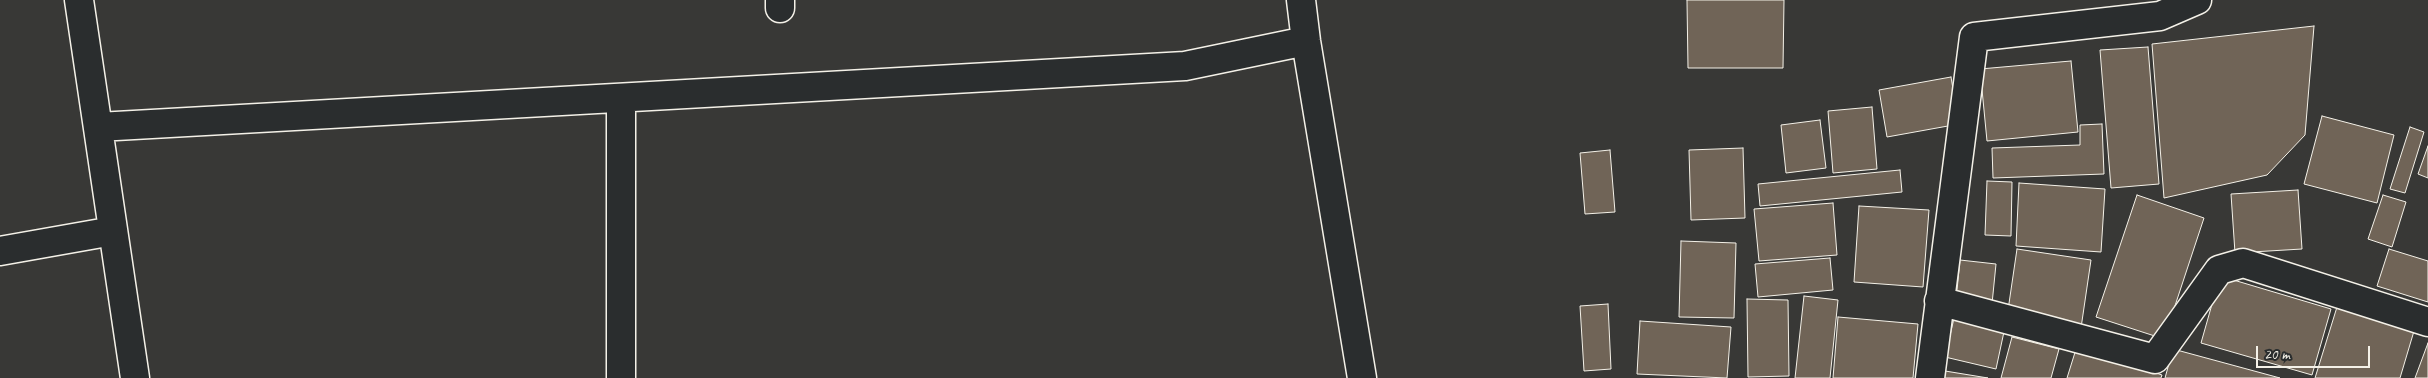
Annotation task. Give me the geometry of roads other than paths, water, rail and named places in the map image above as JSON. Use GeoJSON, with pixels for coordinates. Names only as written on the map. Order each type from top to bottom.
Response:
{"type":"FeatureCollection","features":[{"type":"Feature","properties":{"kind":"street"},"geometry":{"type":"LineString","coordinates":[[79,0],[135,378]]}},
{"type":"Feature","properties":{"kind":"street"},"geometry":{"type":"LineString","coordinates":[[1301,0],[1306,41],[1362,378]]}},
{"type":"Feature","properties":{"kind":"street"},"geometry":{"type":"LineString","coordinates":[[1930,378],[1938,301],[1974,37],[2160,16],[2197,0]]}},
{"type":"Feature","properties":{"kind":"street"},"geometry":{"type":"LineString","coordinates":[[98,127],[1185,66],[1306,41]]}},
{"type":"Feature","properties":{"kind":"street"},"geometry":{"type":"LineString","coordinates":[[621,99],[621,378]]}},
{"type":"Feature","properties":{"kind":"street"},"geometry":{"type":"LineString","coordinates":[[0,251],[113,231]]}},
{"type":"Feature","properties":{"kind":"street"},"geometry":{"type":"LineString","coordinates":[[1938,301],[2155,360],[2219,270],[2243,263],[2428,322]]}}]}
